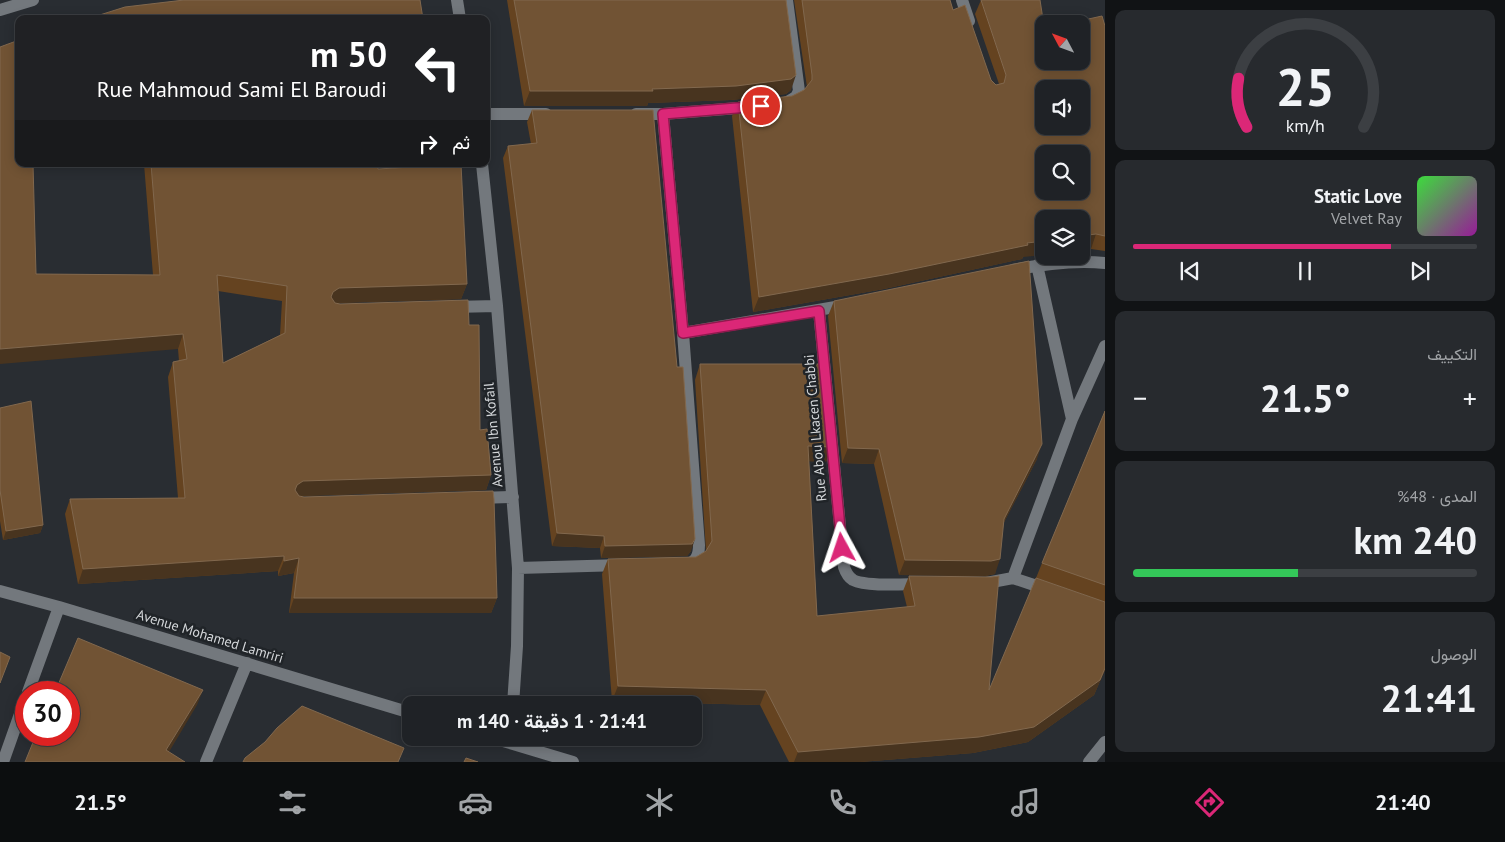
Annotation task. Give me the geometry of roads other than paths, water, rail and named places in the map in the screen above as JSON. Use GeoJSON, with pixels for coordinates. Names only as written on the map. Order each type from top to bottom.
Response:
{"type":"FeatureCollection","features":[{"type":"Feature","properties":{"kind":"street"},"geometry":{"type":"LineString","coordinates":[[0,10],[33,0]]}},
{"type":"Feature","properties":{"kind":"street"},"geometry":{"type":"LineString","coordinates":[[457,0],[459,15]]}},
{"type":"Feature","properties":{"kind":"street"},"geometry":{"type":"LineString","coordinates":[[624,114],[663,114],[766,106],[791,101],[799,91],[787,0]]}},
{"type":"Feature","properties":{"kind":"street"},"geometry":{"type":"LineString","coordinates":[[962,0],[974,37]]}},
{"type":"Feature","properties":{"kind":"street"},"geometry":{"type":"LineString","coordinates":[[490,114],[555,114]]}},
{"type":"Feature","properties":{"kind":"street"},"geometry":{"type":"LineString","coordinates":[[663,114],[683,333],[699,553],[690,564],[671,564]]}},
{"type":"Feature","properties":{"kind":"street","name":"Avenue Ibn Kofail"},"geometry":{"type":"LineString","coordinates":[[482,167],[497,306],[518,568],[517,646],[514,696]]}},
{"type":"Feature","properties":{"kind":"street"},"geometry":{"type":"LineString","coordinates":[[1090,262],[1105,263]]}},
{"type":"Feature","properties":{"kind":"street"},"geometry":{"type":"LineString","coordinates":[[1000,273],[1037,265],[1072,419]]}},
{"type":"Feature","properties":{"kind":"street"},"geometry":{"type":"LineString","coordinates":[[683,333],[857,303]]}},
{"type":"Feature","properties":{"kind":"street"},"geometry":{"type":"LineString","coordinates":[[440,308],[497,306]]}},
{"type":"Feature","properties":{"kind":"street","name":"Rue Abou Lkacen Chabbi"},"geometry":{"type":"LineString","coordinates":[[819,311],[844,567],[847,575],[853,580],[863,583],[929,584]]}},
{"type":"Feature","properties":{"kind":"street"},"geometry":{"type":"LineString","coordinates":[[1013,578],[1072,419],[1105,346]]}},
{"type":"Feature","properties":{"kind":"street"},"geometry":{"type":"LineString","coordinates":[[464,498],[513,497]]}},
{"type":"Feature","properties":{"kind":"street"},"geometry":{"type":"LineString","coordinates":[[518,568],[633,565]]}},
{"type":"Feature","properties":{"kind":"street"},"geometry":{"type":"LineString","coordinates":[[967,584],[986,584],[1013,578],[1059,594]]}},
{"type":"Feature","properties":{"kind":"street","name":"Avenue Mohamed Lamriri"},"geometry":{"type":"LineString","coordinates":[[0,591],[402,710]]}},
{"type":"Feature","properties":{"kind":"street"},"geometry":{"type":"LineString","coordinates":[[32,681],[59,607]]}},
{"type":"Feature","properties":{"kind":"street"},"geometry":{"type":"LineString","coordinates":[[206,762],[247,663]]}},
{"type":"Feature","properties":{"kind":"street"},"geometry":{"type":"LineString","coordinates":[[3,762],[15,729]]}},
{"type":"Feature","properties":{"kind":"street"},"geometry":{"type":"LineString","coordinates":[[1089,762],[1105,742]]}},
{"type":"Feature","properties":{"kind":"street"},"geometry":{"type":"LineString","coordinates":[[528,746],[573,762]]}}]}
